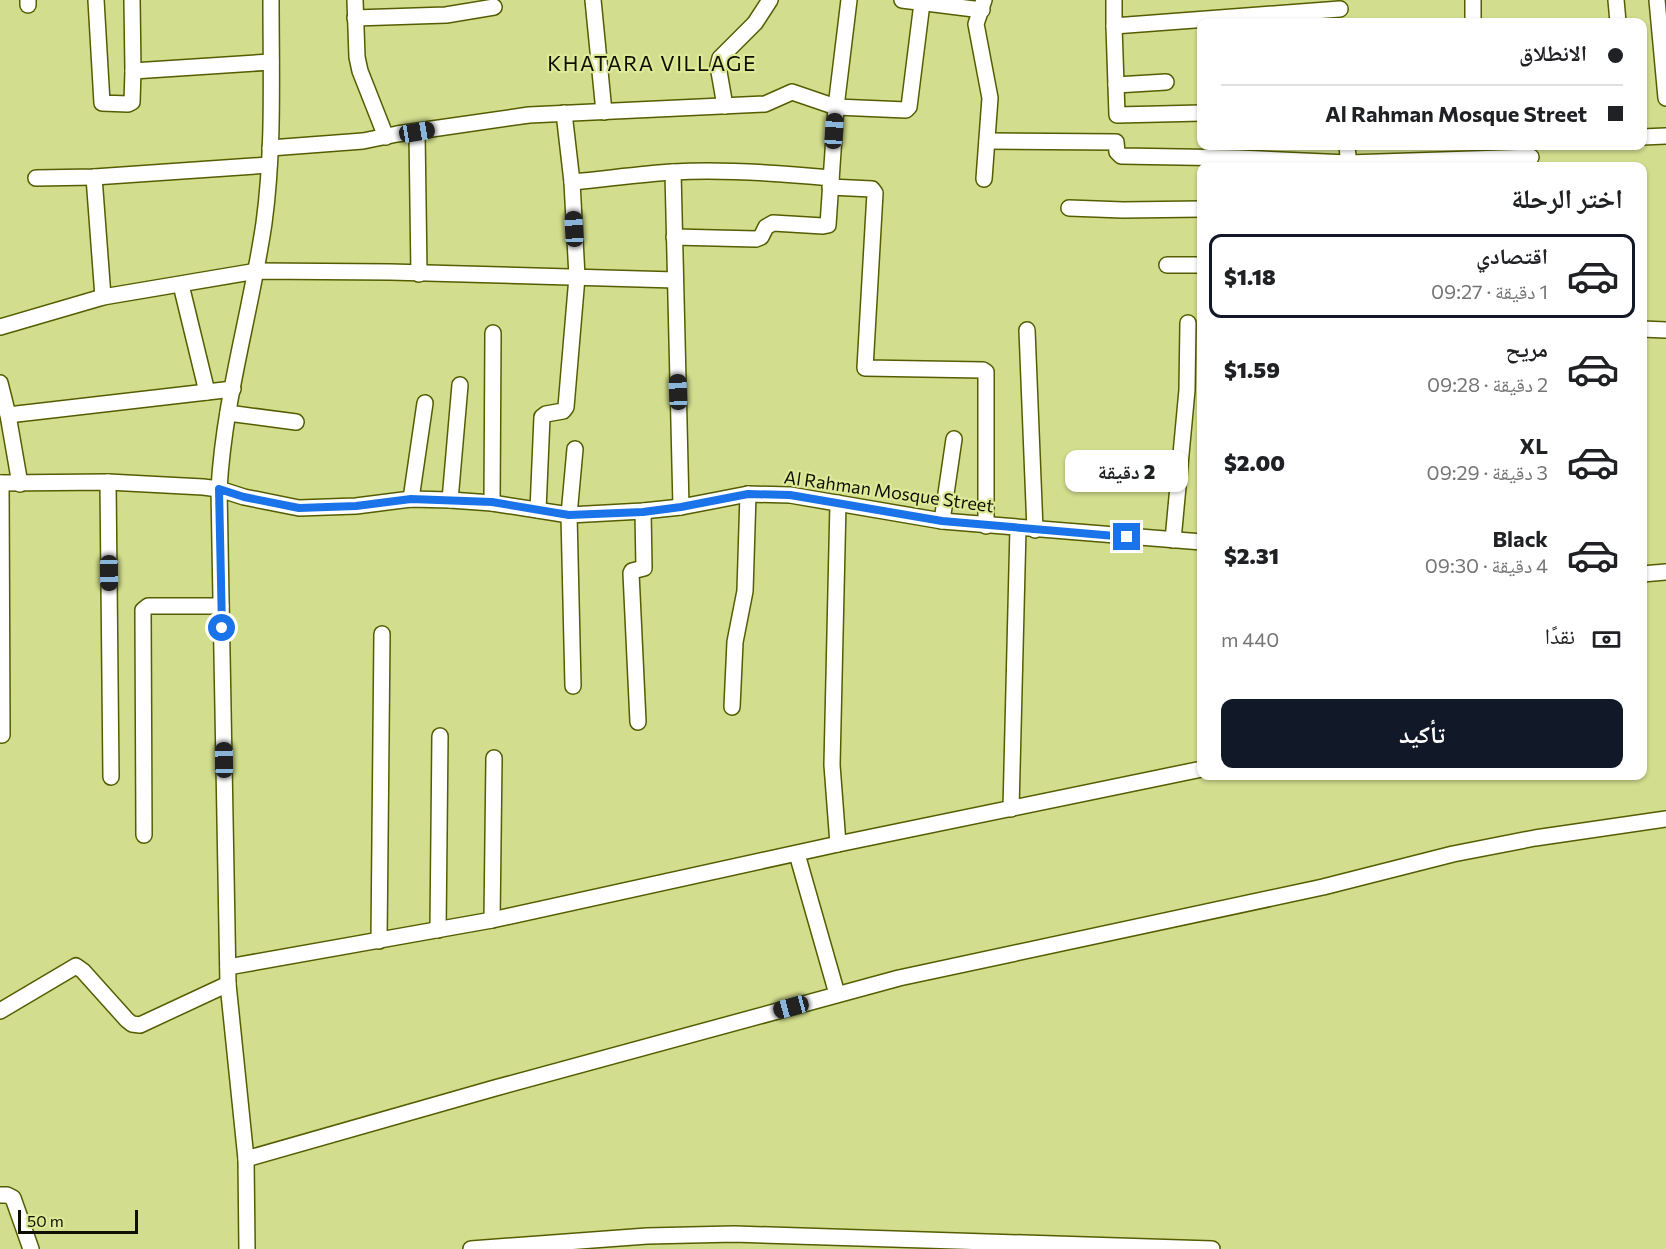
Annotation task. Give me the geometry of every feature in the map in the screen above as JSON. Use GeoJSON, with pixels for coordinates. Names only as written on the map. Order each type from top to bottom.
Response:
{"type":"FeatureCollection","features":[{"type":"Feature","properties":{"kind":"street"},"geometry":{"type":"LineString","coordinates":[[96,0],[102,103],[128,104],[132,102],[132,0]]}},
{"type":"Feature","properties":{"kind":"street"},"geometry":{"type":"LineString","coordinates":[[248,1249],[246,1160],[228,984],[219,489],[228,413],[256,271],[267,195],[270,148],[270,0]]}},
{"type":"Feature","properties":{"kind":"street"},"geometry":{"type":"LineString","coordinates":[[355,0],[355,41],[360,71],[386,136]]}},
{"type":"Feature","properties":{"kind":"street"},"geometry":{"type":"LineString","coordinates":[[593,0],[604,112]]}},
{"type":"Feature","properties":{"kind":"street"},"geometry":{"type":"LineString","coordinates":[[725,106],[718,66],[720,58],[755,23],[770,0]]}},
{"type":"Feature","properties":{"kind":"street"},"geometry":{"type":"LineString","coordinates":[[674,237],[756,239],[761,237],[766,227],[773,223],[827,226],[836,107],[849,0]]}},
{"type":"Feature","properties":{"kind":"street"},"geometry":{"type":"LineString","coordinates":[[902,0],[983,5],[976,24],[990,98],[984,179]]}},
{"type":"Feature","properties":{"kind":"street"},"geometry":{"type":"LineString","coordinates":[[1114,0],[1117,152],[1121,156],[1238,162]]}},
{"type":"Feature","properties":{"kind":"street"},"geometry":{"type":"LineString","coordinates":[[1473,0],[1473,18]]}},
{"type":"Feature","properties":{"kind":"street"},"geometry":{"type":"LineString","coordinates":[[1616,0],[1618,18]]}},
{"type":"Feature","properties":{"kind":"street"},"geometry":{"type":"LineString","coordinates":[[1657,0],[1664,52],[1666,98]]}},
{"type":"Feature","properties":{"kind":"street"},"geometry":{"type":"LineString","coordinates":[[270,148],[348,143],[529,115],[765,104],[792,92],[836,107],[908,109],[922,3]]}},
{"type":"Feature","properties":{"kind":"street"},"geometry":{"type":"LineString","coordinates":[[355,18],[446,15],[494,7]]}},
{"type":"Feature","properties":{"kind":"street"},"geometry":{"type":"LineString","coordinates":[[1227,18],[1340,10]]}},
{"type":"Feature","properties":{"kind":"street"},"geometry":{"type":"LineString","coordinates":[[1114,26],[1197,20]]}},
{"type":"Feature","properties":{"kind":"street"},"geometry":{"type":"LineString","coordinates":[[133,71],[271,62]]}},
{"type":"Feature","properties":{"kind":"street"},"geometry":{"type":"LineString","coordinates":[[1116,85],[1166,82]]}},
{"type":"Feature","properties":{"kind":"street"},"geometry":{"type":"LineString","coordinates":[[538,510],[542,417],[563,411],[566,407],[577,277],[572,182],[564,112]]}},
{"type":"Feature","properties":{"kind":"street"},"geometry":{"type":"LineString","coordinates":[[1117,116],[1197,113]]}},
{"type":"Feature","properties":{"kind":"street"},"geometry":{"type":"LineString","coordinates":[[417,132],[419,274]]}},
{"type":"Feature","properties":{"kind":"street"},"geometry":{"type":"LineString","coordinates":[[1647,137],[1666,136]]}},
{"type":"Feature","properties":{"kind":"street"},"geometry":{"type":"LineString","coordinates":[[987,141],[1116,142]]}},
{"type":"Feature","properties":{"kind":"street"},"geometry":{"type":"LineString","coordinates":[[1410,162],[1531,156]]}},
{"type":"Feature","properties":{"kind":"street"},"geometry":{"type":"LineString","coordinates":[[36,178],[94,177],[269,165]]}},
{"type":"Feature","properties":{"kind":"street"},"geometry":{"type":"LineString","coordinates":[[674,172],[681,507]]}},
{"type":"Feature","properties":{"kind":"street"},"geometry":{"type":"LineString","coordinates":[[572,182],[674,172],[750,172],[872,189],[875,193],[865,368],[983,370],[986,372],[986,526]]}},
{"type":"Feature","properties":{"kind":"street"},"geometry":{"type":"LineString","coordinates":[[94,177],[103,297]]}},
{"type":"Feature","properties":{"kind":"street"},"geometry":{"type":"LineString","coordinates":[[1070,208],[1197,209]]}},
{"type":"Feature","properties":{"kind":"street"},"geometry":{"type":"LineString","coordinates":[[1167,266],[1197,266]]}},
{"type":"Feature","properties":{"kind":"street"},"geometry":{"type":"LineString","coordinates":[[0,327],[103,297],[256,271],[675,280]]}},
{"type":"Feature","properties":{"kind":"street"},"geometry":{"type":"LineString","coordinates":[[181,285],[207,392]]}},
{"type":"Feature","properties":{"kind":"street"},"geometry":{"type":"LineString","coordinates":[[1173,540],[1187,390],[1188,323]]}},
{"type":"Feature","properties":{"kind":"street"},"geometry":{"type":"LineString","coordinates":[[1647,329],[1666,330]]}},
{"type":"Feature","properties":{"kind":"street"},"geometry":{"type":"LineString","coordinates":[[1027,330],[1035,530]]}},
{"type":"Feature","properties":{"kind":"street"},"geometry":{"type":"LineString","coordinates":[[492,502],[493,333]]}},
{"type":"Feature","properties":{"kind":"street"},"geometry":{"type":"LineString","coordinates":[[0,383],[20,484]]}},
{"type":"Feature","properties":{"kind":"street"},"geometry":{"type":"LineString","coordinates":[[450,500],[460,385]]}},
{"type":"Feature","properties":{"kind":"street"},"geometry":{"type":"LineString","coordinates":[[8,415],[233,389]]}},
{"type":"Feature","properties":{"kind":"street"},"geometry":{"type":"LineString","coordinates":[[411,499],[424,403]]}},
{"type":"Feature","properties":{"kind":"street"},"geometry":{"type":"LineString","coordinates":[[228,413],[297,422]]}},
{"type":"Feature","properties":{"kind":"street"},"geometry":{"type":"LineString","coordinates":[[942,521],[954,439]]}},
{"type":"Feature","properties":{"kind":"street"},"geometry":{"type":"LineString","coordinates":[[573,686],[569,515],[575,449]]}},
{"type":"Feature","properties":{"kind":"street"},"geometry":{"type":"LineString","coordinates":[[108,482],[111,777]]}},
{"type":"Feature","properties":{"kind":"street","name":"Al Rahman Mosque Street"},"geometry":{"type":"LineString","coordinates":[[1,483],[108,482],[219,489],[244,497],[299,508],[356,506],[411,499],[492,502],[569,515],[643,512],[748,494],[790,495],[942,521],[1197,542]]}},
{"type":"Feature","properties":{"kind":"street"},"geometry":{"type":"LineString","coordinates":[[1,483],[2,735]]}},
{"type":"Feature","properties":{"kind":"street"},"geometry":{"type":"LineString","coordinates":[[732,707],[735,642],[745,591],[748,494]]}},
{"type":"Feature","properties":{"kind":"street"},"geometry":{"type":"LineString","coordinates":[[838,503],[832,765],[838,844]]}},
{"type":"Feature","properties":{"kind":"street"},"geometry":{"type":"LineString","coordinates":[[638,722],[631,573],[645,566],[643,512]]}},
{"type":"Feature","properties":{"kind":"street"},"geometry":{"type":"LineString","coordinates":[[1011,808],[1018,528]]}},
{"type":"Feature","properties":{"kind":"street"},"geometry":{"type":"LineString","coordinates":[[1647,574],[1666,572]]}},
{"type":"Feature","properties":{"kind":"street"},"geometry":{"type":"LineString","coordinates":[[144,835],[143,610],[146,606],[151,605],[221,606]]}},
{"type":"Feature","properties":{"kind":"street"},"geometry":{"type":"LineString","coordinates":[[379,941],[382,634]]}},
{"type":"Feature","properties":{"kind":"street"},"geometry":{"type":"LineString","coordinates":[[438,930],[440,736]]}},
{"type":"Feature","properties":{"kind":"street"},"geometry":{"type":"LineString","coordinates":[[492,920],[494,758]]}},
{"type":"Feature","properties":{"kind":"street"},"geometry":{"type":"LineString","coordinates":[[228,967],[492,920],[838,844],[1197,771]]}},
{"type":"Feature","properties":{"kind":"street"},"geometry":{"type":"LineString","coordinates":[[246,1160],[837,994],[921,973],[1323,887],[1454,854],[1535,838],[1666,819]]}},
{"type":"Feature","properties":{"kind":"street"},"geometry":{"type":"LineString","coordinates":[[797,854],[837,994]]}},
{"type":"Feature","properties":{"kind":"street"},"geometry":{"type":"LineString","coordinates":[[0,1011],[76,966],[127,1020],[136,1025],[228,984]]}},
{"type":"Feature","properties":{"kind":"street"},"geometry":{"type":"LineString","coordinates":[[0,1195],[13,1198],[31,1249]]}},
{"type":"Feature","properties":{"kind":"street"},"geometry":{"type":"LineString","coordinates":[[471,1249],[647,1236],[734,1234],[1212,1249]]}},
{"type":"Feature","properties":{"kind":"district","name":"KHATARA VILLAGE"},"geometry":{"type":"Point","coordinates":[652,62]}},
{"type":"Feature","properties":{"kind":"route"},"geometry":{"type":"LineString","coordinates":[[222,628],[219,489],[244,497],[299,508],[356,506],[411,499],[450,500],[492,502],[569,515],[643,512],[748,494],[769,493],[942,521],[1127,537]]}}]}
